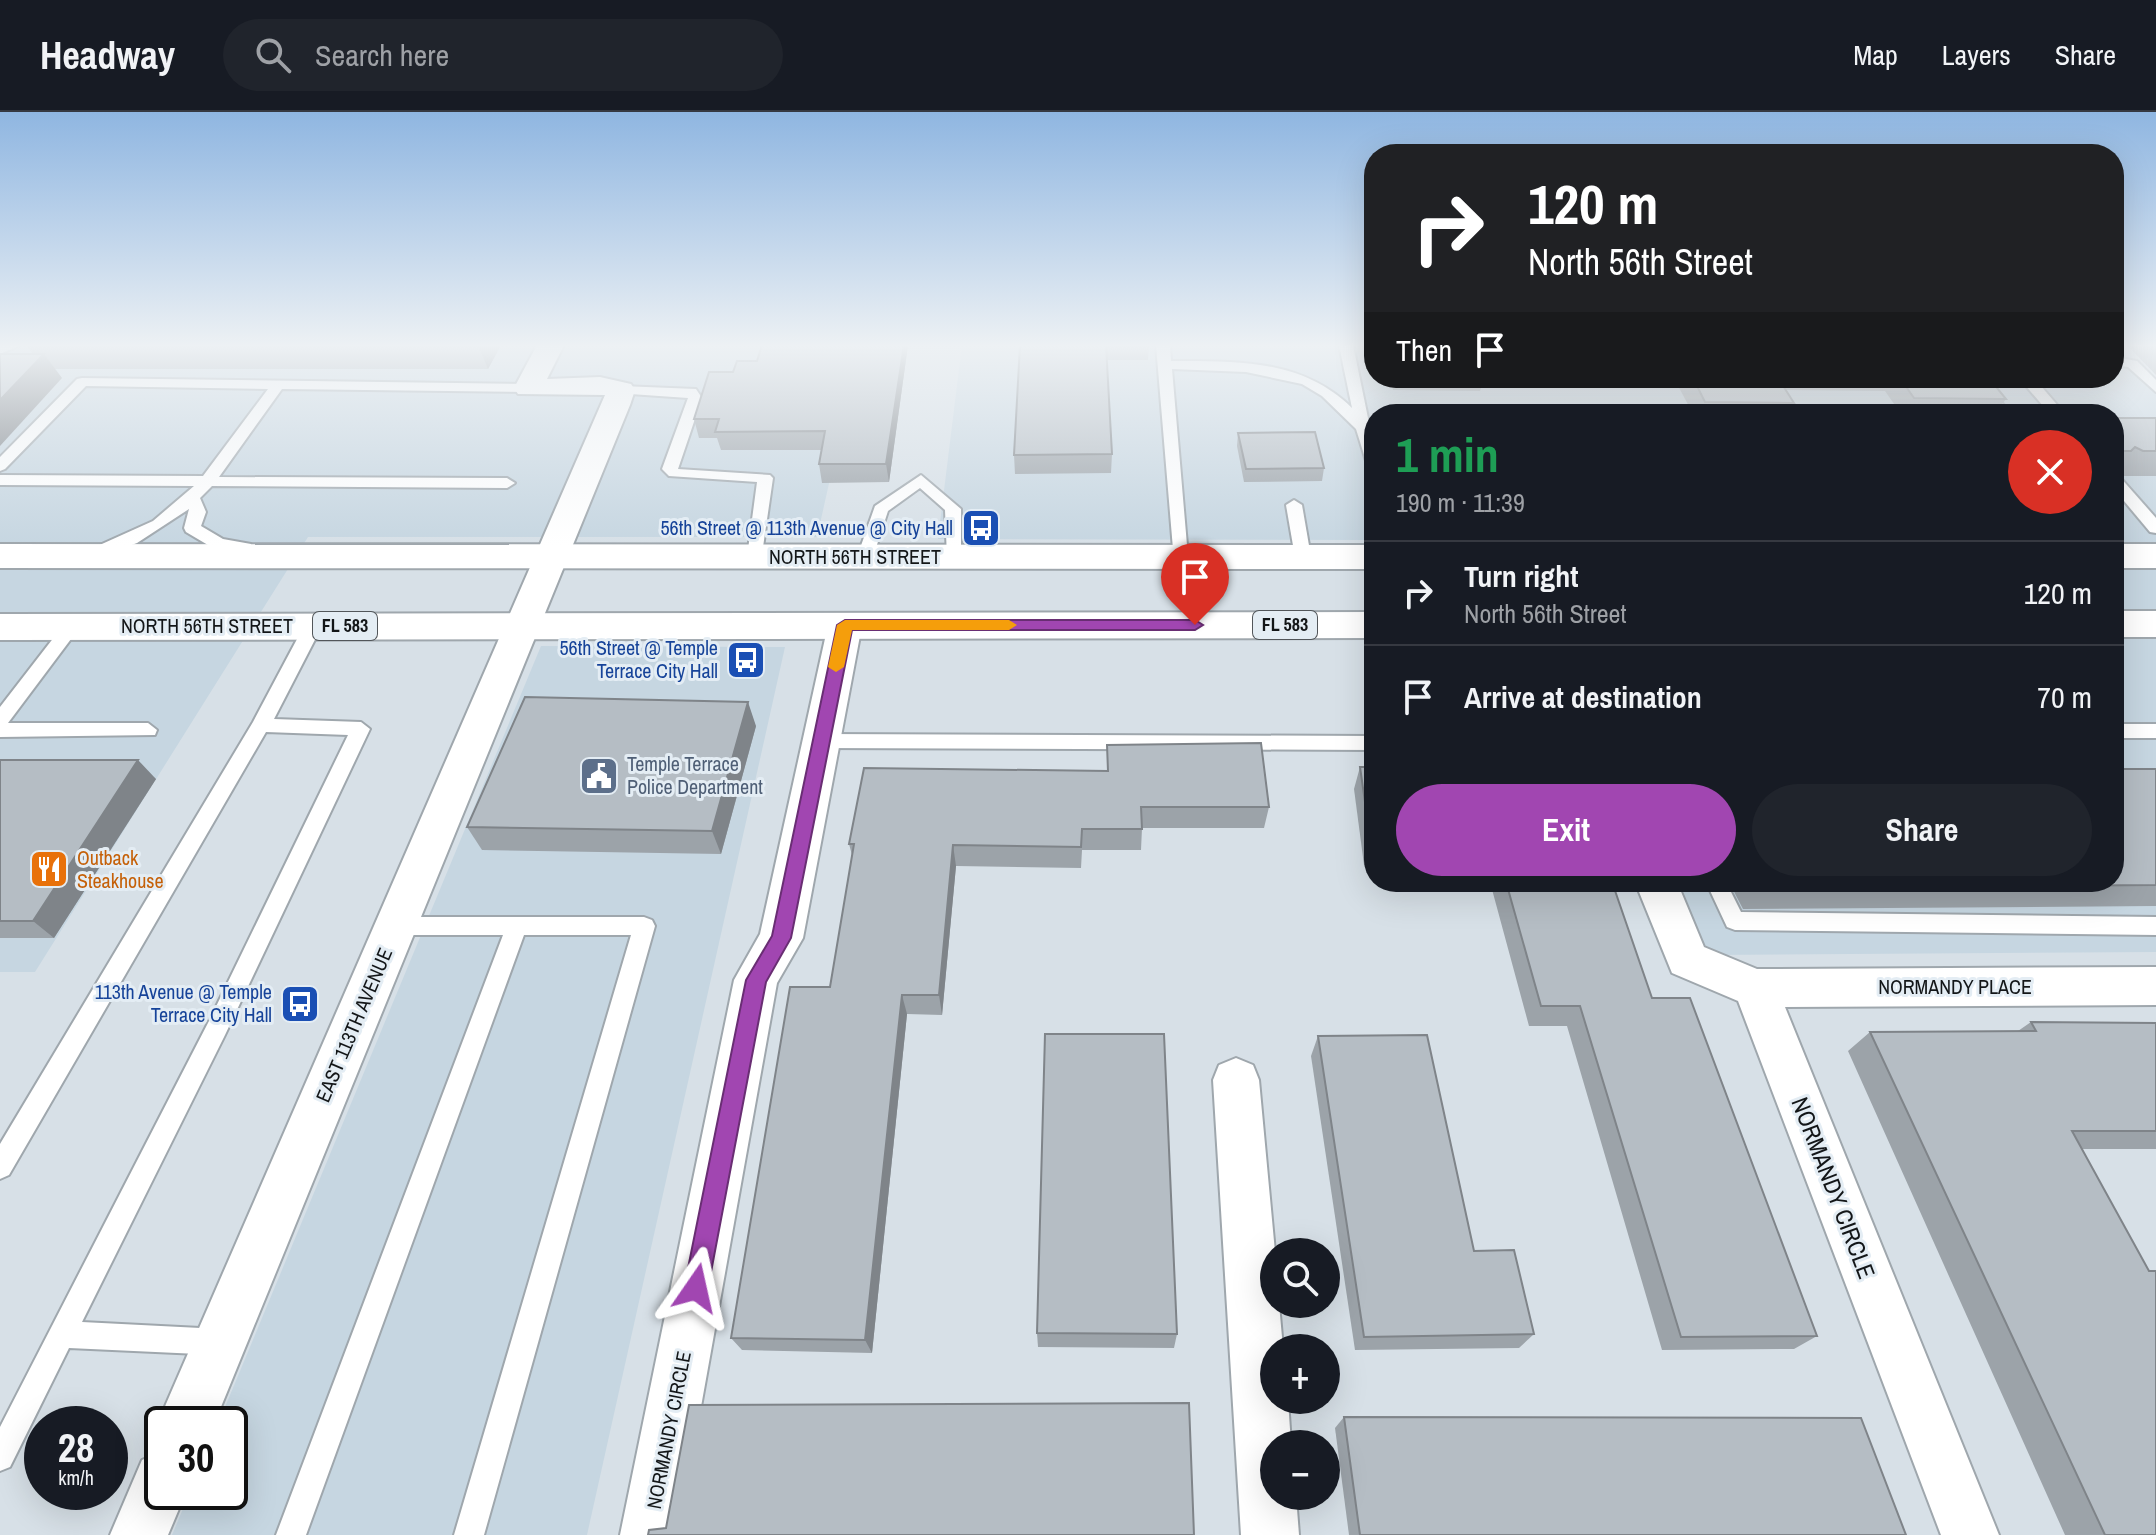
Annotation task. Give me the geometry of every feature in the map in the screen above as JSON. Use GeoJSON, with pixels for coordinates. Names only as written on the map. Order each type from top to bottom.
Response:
{"type":"FeatureCollection","features":[{"type":"Feature","properties":{"kind":"main road","name":"NORTH 56TH STREET"},"geometry":{"type":"LineString","coordinates":[[0,556],[1364,557]]}},
{"type":"Feature","properties":{"kind":"main road"},"geometry":{"type":"LineString","coordinates":[[2124,556],[2156,556]]}},
{"type":"Feature","properties":{"kind":"main road","name":"NORTH 56TH STREET"},"geometry":{"type":"LineString","coordinates":[[0,627],[1364,625]]}},
{"type":"Feature","properties":{"kind":"street","name":"EAST 113TH AVENUE"},"geometry":{"type":"LineString","coordinates":[[193,1406],[612,411]]}},
{"type":"Feature","properties":{"kind":"street","name":"NORMANDY CIRCLE"},"geometry":{"type":"LineString","coordinates":[[649,1535],[756,980],[781,938],[845,625]]}},
{"type":"Feature","properties":{"kind":"street"},"geometry":{"type":"LineString","coordinates":[[1660,892],[1687,960],[1755,988]]}},
{"type":"Feature","properties":{"kind":"street","name":"NORMANDY PLACE"},"geometry":{"type":"LineString","coordinates":[[1755,988],[2156,986]]}},
{"type":"Feature","properties":{"kind":"street","name":"NORMANDY CIRCLE"},"geometry":{"type":"LineString","coordinates":[[1755,988],[1970,1535]]}},
{"type":"Feature","properties":{"kind":"street"},"geometry":{"type":"LineString","coordinates":[[1236,1080],[1270,1535]]}},
{"type":"Feature","properties":{"kind":"street"},"geometry":{"type":"LineString","coordinates":[[139,1535],[149,1510]]}},
{"type":"Feature","properties":{"kind":"lane"},"geometry":{"type":"LineString","coordinates":[[0,466],[53,411]]}},
{"type":"Feature","properties":{"kind":"lane"},"geometry":{"type":"LineString","coordinates":[[83,556],[150,533],[194,500],[259,411]]}},
{"type":"Feature","properties":{"kind":"lane"},"geometry":{"type":"LineString","coordinates":[[690,411],[670,469],[674,473],[765,478],[755,557]]}},
{"type":"Feature","properties":{"kind":"lane"},"geometry":{"type":"LineString","coordinates":[[1168,411],[1180,557]]}},
{"type":"Feature","properties":{"kind":"lane"},"geometry":{"type":"LineString","coordinates":[[0,480],[507,483]]}},
{"type":"Feature","properties":{"kind":"lane"},"geometry":{"type":"LineString","coordinates":[[865,557],[881,509],[921,480],[953,509],[955,557]]}},
{"type":"Feature","properties":{"kind":"lane"},"geometry":{"type":"LineString","coordinates":[[2124,491],[2156,528]]}},
{"type":"Feature","properties":{"kind":"lane"},"geometry":{"type":"LineString","coordinates":[[194,500],[198,512],[192,528],[219,544],[292,556]]}},
{"type":"Feature","properties":{"kind":"lane"},"geometry":{"type":"LineString","coordinates":[[1294,505],[1303,557]]}},
{"type":"Feature","properties":{"kind":"lane"},"geometry":{"type":"LineString","coordinates":[[0,1167],[261,725],[313,626]]}},
{"type":"Feature","properties":{"kind":"lane"},"geometry":{"type":"LineString","coordinates":[[0,720],[71,627]]}},
{"type":"Feature","properties":{"kind":"lane"},"geometry":{"type":"LineString","coordinates":[[0,1457],[217,1028],[361,729],[261,725]]}},
{"type":"Feature","properties":{"kind":"lane"},"geometry":{"type":"LineString","coordinates":[[0,730],[148,730]]}},
{"type":"Feature","properties":{"kind":"lane"},"geometry":{"type":"LineString","coordinates":[[2124,731],[2156,731]]}},
{"type":"Feature","properties":{"kind":"lane"},"geometry":{"type":"LineString","coordinates":[[821,741],[1364,743]]}},
{"type":"Feature","properties":{"kind":"lane"},"geometry":{"type":"LineString","coordinates":[[1721,892],[1735,921],[1778,924],[2156,926]]}},
{"type":"Feature","properties":{"kind":"lane"},"geometry":{"type":"LineString","coordinates":[[396,926],[644,926],[469,1535]]}},
{"type":"Feature","properties":{"kind":"lane"},"geometry":{"type":"LineString","coordinates":[[291,1535],[517,926]]}},
{"type":"Feature","properties":{"kind":"lane"},"geometry":{"type":"LineString","coordinates":[[62,1334],[220,1342]]}},
{"type":"Feature","properties":{"kind":"shaded area"},"geometry":{"type":"Polygon","coordinates":[[[0,411],[845,411],[817,537],[308,537],[35,972],[0,972],[0,411]]]}},
{"type":"Feature","properties":{"kind":"shaded area"},"geometry":{"type":"Polygon","coordinates":[[[954,411],[1364,411],[1364,540],[938,539],[954,411]]]}},
{"type":"Feature","properties":{"kind":"shaded area"},"geometry":{"type":"Polygon","coordinates":[[[2124,411],[2156,411],[2156,952],[1706,955],[1684,892],[2124,892],[2124,411]]]}},
{"type":"Feature","properties":{"kind":"shaded area"},"geometry":{"type":"Polygon","coordinates":[[[541,646],[785,647],[587,1535],[172,1535],[182,1510],[248,1510],[248,1406],[225,1406],[541,646]]]}},
{"type":"Feature","properties":{"kind":"building"},"geometry":{"type":"Polygon","coordinates":[[[696,411],[894,411],[886,464],[819,464],[825,431],[715,432],[719,419],[694,419],[696,411]]]}},
{"type":"Feature","properties":{"kind":"building"},"geometry":{"type":"Polygon","coordinates":[[[1016,411],[1110,411],[1112,454],[1014,455],[1016,411]]]}},
{"type":"Feature","properties":{"kind":"building"},"geometry":{"type":"Polygon","coordinates":[[[2124,418],[2156,418],[2156,451],[2143,451],[2135,447],[2124,451],[2124,418]]]}},
{"type":"Feature","properties":{"kind":"building"},"geometry":{"type":"Polygon","coordinates":[[[1315,432],[1324,468],[1246,469],[1238,433],[1315,432]]]}},
{"type":"Feature","properties":{"kind":"building"},"geometry":{"type":"Polygon","coordinates":[[[525,697],[748,702],[712,831],[467,827],[525,697]]]}},
{"type":"Feature","properties":{"kind":"building"},"geometry":{"type":"Polygon","coordinates":[[[1261,743],[1269,807],[1141,807],[1142,829],[1082,829],[1081,847],[953,845],[939,995],[902,995],[865,1340],[731,1338],[790,987],[830,987],[854,844],[849,844],[864,768],[1108,771],[1107,745],[1261,743]]]}},
{"type":"Feature","properties":{"kind":"building","name":"Outback Steakhouse"},"geometry":{"type":"Polygon","coordinates":[[[0,760],[138,760],[33,921],[0,921],[0,760]]]}},
{"type":"Feature","properties":{"kind":"building"},"geometry":{"type":"Polygon","coordinates":[[[1360,767],[1364,767],[1364,795],[1360,767]]]}},
{"type":"Feature","properties":{"kind":"building"},"geometry":{"type":"Polygon","coordinates":[[[2124,769],[2156,769],[2156,885],[2124,885],[2124,769]]]}},
{"type":"Feature","properties":{"kind":"building"},"geometry":{"type":"Polygon","coordinates":[[[1509,892],[1615,892],[1652,998],[1690,998],[1817,1336],[1681,1337],[1580,1006],[1541,1006],[1509,892]]]}},
{"type":"Feature","properties":{"kind":"building"},"geometry":{"type":"Polygon","coordinates":[[[2031,1022],[2156,1023],[2156,1131],[2072,1131],[2149,1271],[2156,1271],[2156,1535],[2105,1535],[1870,1032],[2036,1031],[2031,1022]]]}},
{"type":"Feature","properties":{"kind":"building"},"geometry":{"type":"Polygon","coordinates":[[[1045,1034],[1164,1034],[1177,1334],[1037,1333],[1045,1034]]]}},
{"type":"Feature","properties":{"kind":"building"},"geometry":{"type":"Polygon","coordinates":[[[1427,1035],[1474,1251],[1514,1250],[1534,1334],[1364,1337],[1318,1036],[1427,1035]]]}},
{"type":"Feature","properties":{"kind":"building"},"geometry":{"type":"Polygon","coordinates":[[[1189,1403],[1194,1535],[648,1535],[649,1530],[666,1528],[689,1405],[1189,1403]]]}},
{"type":"Feature","properties":{"kind":"building"},"geometry":{"type":"Polygon","coordinates":[[[1344,1417],[1861,1418],[1906,1535],[1360,1535],[1344,1417]]]}},
{"type":"Feature","properties":{"kind":"slow traffic"},"geometry":{"type":"LineString","coordinates":[[836,667],[845,625],[1009,625]]}},
{"type":"Feature","properties":{"kind":"place","name":"56th Street @ 113th Avenue @ City Hall"},"geometry":{"type":"Point","coordinates":[981,528]}},
{"type":"Feature","properties":{"kind":"place","name":"56th Street @ Temple Terrace City Hall"},"geometry":{"type":"Point","coordinates":[746,660]}},
{"type":"Feature","properties":{"kind":"place","name":"Temple Terrace Police Department"},"geometry":{"type":"Point","coordinates":[599,776]}},
{"type":"Feature","properties":{"kind":"place","name":"Outback Steakhouse"},"geometry":{"type":"Point","coordinates":[49,869]}},
{"type":"Feature","properties":{"kind":"place","name":"113th Avenue @ Temple Terrace City Hall"},"geometry":{"type":"Point","coordinates":[300,1004]}},
{"type":"Feature","properties":{"kind":"route"},"geometry":{"type":"LineString","coordinates":[[696,1288],[756,980],[781,938],[845,625],[1195,625]]}}]}
